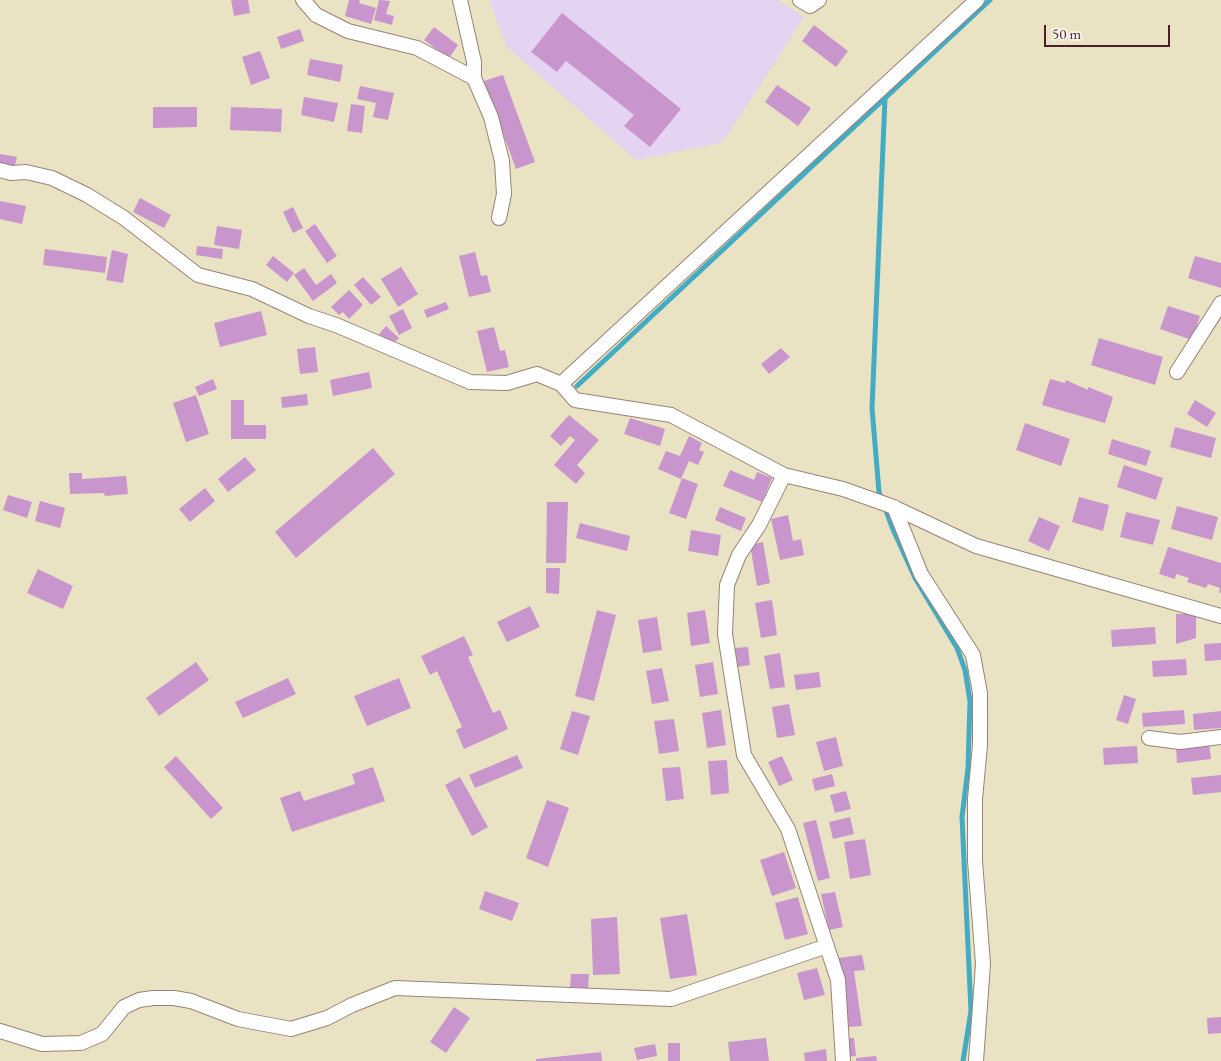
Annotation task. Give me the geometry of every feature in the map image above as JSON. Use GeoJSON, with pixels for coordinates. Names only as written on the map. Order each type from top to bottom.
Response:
{"type":"FeatureCollection","features":[{"type":"Feature","properties":{"kind":"street"},"geometry":{"type":"LineString","coordinates":[[303,0],[316,15],[348,31],[417,48],[474,78]]}},
{"type":"Feature","properties":{"kind":"street"},"geometry":{"type":"LineString","coordinates":[[460,0],[474,62],[474,78],[491,116],[502,161],[504,194],[499,218]]}},
{"type":"Feature","properties":{"kind":"street"},"geometry":{"type":"LineString","coordinates":[[800,0],[810,6],[819,0]]}},
{"type":"Feature","properties":{"kind":"street"},"geometry":{"type":"LineString","coordinates":[[561,384],[977,0]]}},
{"type":"Feature","properties":{"kind":"street"},"geometry":{"type":"LineString","coordinates":[[0,170],[11,173],[26,172],[52,178],[87,195],[124,218],[198,275],[252,289],[309,316],[345,328],[470,382],[507,383],[537,374],[561,384],[575,400],[671,415],[784,475],[843,489],[871,499],[976,546],[1221,616]]}},
{"type":"Feature","properties":{"kind":"street"},"geometry":{"type":"LineString","coordinates":[[1176,372],[1221,303]]}},
{"type":"Feature","properties":{"kind":"street"},"geometry":{"type":"LineString","coordinates":[[784,475],[759,525],[739,555],[727,585],[725,634],[744,755],[788,828],[838,980],[842,1061]]}},
{"type":"Feature","properties":{"kind":"street"},"geometry":{"type":"LineString","coordinates":[[892,507],[921,574],[973,655],[980,693],[980,744],[975,799],[975,862],[983,964],[976,1061]]}},
{"type":"Feature","properties":{"kind":"street"},"geometry":{"type":"LineString","coordinates":[[1149,738],[1180,742],[1221,737]]}},
{"type":"Feature","properties":{"kind":"street"},"geometry":{"type":"LineString","coordinates":[[0,1031],[42,1044],[81,1043],[102,1034],[124,1007],[140,1000],[152,998],[174,998],[191,1001],[238,1019],[291,1029],[327,1018],[352,1004],[395,988],[671,1000],[827,946]]}},
{"type":"Feature","properties":{"kind":"shaded area"},"geometry":{"type":"Polygon","coordinates":[[[489,0],[778,0],[804,17],[729,133],[720,143],[636,160],[507,47],[489,0]]]}},
{"type":"Feature","properties":{"kind":"building"},"geometry":{"type":"Polygon","coordinates":[[[231,0],[248,0],[250,13],[234,16],[231,0]]]}},
{"type":"Feature","properties":{"kind":"building"},"geometry":{"type":"Polygon","coordinates":[[[349,0],[360,0],[359,3],[376,8],[371,24],[345,16],[349,0]]]}},
{"type":"Feature","properties":{"kind":"building"},"geometry":{"type":"Polygon","coordinates":[[[379,0],[390,1],[386,14],[394,16],[392,25],[374,20],[379,0]]]}},
{"type":"Feature","properties":{"kind":"building"},"geometry":{"type":"Polygon","coordinates":[[[562,13],[681,109],[650,147],[624,126],[634,115],[566,61],[557,72],[531,52],[562,13]]]}},
{"type":"Feature","properties":{"kind":"building"},"geometry":{"type":"Polygon","coordinates":[[[814,25],[848,51],[836,67],[802,41],[814,25]]]}},
{"type":"Feature","properties":{"kind":"building"},"geometry":{"type":"Polygon","coordinates":[[[434,27],[458,45],[449,58],[424,40],[434,27]]]}},
{"type":"Feature","properties":{"kind":"building"},"geometry":{"type":"Polygon","coordinates":[[[300,29],[304,41],[281,49],[277,37],[300,29]]]}},
{"type":"Feature","properties":{"kind":"building"},"geometry":{"type":"Polygon","coordinates":[[[260,51],[270,78],[251,85],[242,57],[260,51]]]}},
{"type":"Feature","properties":{"kind":"building"},"geometry":{"type":"Polygon","coordinates":[[[310,59],[343,65],[340,82],[307,75],[310,59]]]}},
{"type":"Feature","properties":{"kind":"building"},"geometry":{"type":"Polygon","coordinates":[[[503,75],[535,162],[516,169],[484,81],[503,75]]]}},
{"type":"Feature","properties":{"kind":"building"},"geometry":{"type":"Polygon","coordinates":[[[777,85],[811,108],[798,126],[765,102],[777,85]]]}},
{"type":"Feature","properties":{"kind":"building"},"geometry":{"type":"Polygon","coordinates":[[[360,86],[394,93],[388,120],[373,117],[376,103],[357,99],[360,86]]]}},
{"type":"Feature","properties":{"kind":"building"},"geometry":{"type":"Polygon","coordinates":[[[304,97],[338,103],[334,122],[301,115],[304,97]]]}},
{"type":"Feature","properties":{"kind":"building"},"geometry":{"type":"Polygon","coordinates":[[[351,104],[365,106],[362,133],[347,131],[351,104]]]}},
{"type":"Feature","properties":{"kind":"building"},"geometry":{"type":"Polygon","coordinates":[[[153,107],[197,107],[197,127],[153,128],[153,107]]]}},
{"type":"Feature","properties":{"kind":"building"},"geometry":{"type":"Polygon","coordinates":[[[231,107],[282,109],[281,132],[230,130],[231,107]]]}},
{"type":"Feature","properties":{"kind":"building"},"geometry":{"type":"Polygon","coordinates":[[[0,154],[17,157],[14,169],[0,166],[0,154]]]}},
{"type":"Feature","properties":{"kind":"building"},"geometry":{"type":"Polygon","coordinates":[[[140,198],[171,215],[164,228],[133,212],[140,198]]]}},
{"type":"Feature","properties":{"kind":"building"},"geometry":{"type":"Polygon","coordinates":[[[0,201],[26,206],[22,224],[0,219],[0,201]]]}},
{"type":"Feature","properties":{"kind":"building"},"geometry":{"type":"Polygon","coordinates":[[[293,207],[303,228],[293,233],[283,212],[293,207]]]}},
{"type":"Feature","properties":{"kind":"building"},"geometry":{"type":"Polygon","coordinates":[[[315,224],[337,256],[327,263],[305,231],[315,224]]]}},
{"type":"Feature","properties":{"kind":"building"},"geometry":{"type":"Polygon","coordinates":[[[217,226],[242,230],[239,249],[214,245],[217,226]]]}},
{"type":"Feature","properties":{"kind":"building"},"geometry":{"type":"Polygon","coordinates":[[[197,246],[223,249],[222,259],[196,255],[197,246]]]}},
{"type":"Feature","properties":{"kind":"building"},"geometry":{"type":"Polygon","coordinates":[[[45,249],[107,257],[105,273],[43,265],[45,249]]]}},
{"type":"Feature","properties":{"kind":"building"},"geometry":{"type":"Polygon","coordinates":[[[112,250],[128,254],[123,283],[106,280],[112,250]]]}},
{"type":"Feature","properties":{"kind":"building"},"geometry":{"type":"Polygon","coordinates":[[[475,252],[481,276],[487,275],[491,292],[469,297],[459,256],[475,252]]]}},
{"type":"Feature","properties":{"kind":"building"},"geometry":{"type":"Polygon","coordinates":[[[273,256],[294,273],[287,282],[266,265],[273,256]]]}},
{"type":"Feature","properties":{"kind":"building"},"geometry":{"type":"Polygon","coordinates":[[[1195,256],[1221,263],[1221,288],[1188,278],[1195,256]]]}},
{"type":"Feature","properties":{"kind":"building"},"geometry":{"type":"Polygon","coordinates":[[[401,267],[418,294],[398,307],[381,279],[401,267]]]}},
{"type":"Feature","properties":{"kind":"building"},"geometry":{"type":"Polygon","coordinates":[[[304,268],[316,285],[331,274],[337,283],[313,301],[294,275],[304,268]]]}},
{"type":"Feature","properties":{"kind":"building"},"geometry":{"type":"Polygon","coordinates":[[[363,277],[381,297],[371,305],[354,285],[363,277]]]}},
{"type":"Feature","properties":{"kind":"building"},"geometry":{"type":"Polygon","coordinates":[[[349,290],[363,305],[349,319],[343,312],[339,315],[331,307],[349,290]]]}},
{"type":"Feature","properties":{"kind":"building"},"geometry":{"type":"Polygon","coordinates":[[[446,302],[449,309],[427,318],[424,310],[446,302]]]}},
{"type":"Feature","properties":{"kind":"building"},"geometry":{"type":"Polygon","coordinates":[[[1168,306],[1200,316],[1192,340],[1160,329],[1168,306]]]}},
{"type":"Feature","properties":{"kind":"building"},"geometry":{"type":"Polygon","coordinates":[[[403,309],[412,328],[399,335],[389,316],[403,309]]]}},
{"type":"Feature","properties":{"kind":"building"},"geometry":{"type":"Polygon","coordinates":[[[261,311],[267,335],[220,347],[214,323],[261,311]]]}},
{"type":"Feature","properties":{"kind":"building"},"geometry":{"type":"Polygon","coordinates":[[[386,326],[399,338],[392,345],[379,334],[386,326]]]}},
{"type":"Feature","properties":{"kind":"building"},"geometry":{"type":"Polygon","coordinates":[[[494,327],[500,351],[505,350],[509,367],[487,372],[477,331],[494,327]]]}},
{"type":"Feature","properties":{"kind":"building"},"geometry":{"type":"Polygon","coordinates":[[[1099,338],[1163,357],[1155,385],[1091,365],[1099,338]]]}},
{"type":"Feature","properties":{"kind":"building"},"geometry":{"type":"Polygon","coordinates":[[[315,347],[318,372],[300,374],[297,349],[315,347]]]}},
{"type":"Feature","properties":{"kind":"building"},"geometry":{"type":"Polygon","coordinates":[[[781,348],[790,357],[769,374],[761,364],[781,348]]]}},
{"type":"Feature","properties":{"kind":"building"},"geometry":{"type":"Polygon","coordinates":[[[369,372],[372,388],[333,396],[330,380],[369,372]]]}},
{"type":"Feature","properties":{"kind":"building"},"geometry":{"type":"Polygon","coordinates":[[[213,379],[217,389],[199,396],[195,387],[213,379]]]}},
{"type":"Feature","properties":{"kind":"building"},"geometry":{"type":"Polygon","coordinates":[[[1050,379],[1065,383],[1066,380],[1088,390],[1088,387],[1113,397],[1105,423],[1042,405],[1050,379]]]}},
{"type":"Feature","properties":{"kind":"building"},"geometry":{"type":"Polygon","coordinates":[[[307,394],[308,405],[282,408],[281,397],[307,394]]]}},
{"type":"Feature","properties":{"kind":"building"},"geometry":{"type":"Polygon","coordinates":[[[196,395],[209,434],[186,442],[173,403],[196,395]]]}},
{"type":"Feature","properties":{"kind":"building"},"geometry":{"type":"Polygon","coordinates":[[[231,400],[244,400],[244,425],[266,425],[266,439],[231,439],[231,400]]]}},
{"type":"Feature","properties":{"kind":"building"},"geometry":{"type":"Polygon","coordinates":[[[1195,400],[1216,413],[1207,427],[1187,414],[1195,400]]]}},
{"type":"Feature","properties":{"kind":"building"},"geometry":{"type":"Polygon","coordinates":[[[569,415],[599,440],[577,465],[585,473],[576,484],[554,465],[575,440],[570,436],[561,446],[550,436],[569,415]]]}},
{"type":"Feature","properties":{"kind":"building"},"geometry":{"type":"Polygon","coordinates":[[[630,418],[665,429],[660,446],[624,434],[630,418]]]}},
{"type":"Feature","properties":{"kind":"building"},"geometry":{"type":"Polygon","coordinates":[[[1025,423],[1070,439],[1061,466],[1016,450],[1025,423]]]}},
{"type":"Feature","properties":{"kind":"building"},"geometry":{"type":"Polygon","coordinates":[[[1175,427],[1216,438],[1211,458],[1170,447],[1175,427]]]}},
{"type":"Feature","properties":{"kind":"building"},"geometry":{"type":"Polygon","coordinates":[[[689,436],[702,443],[699,450],[704,452],[698,465],[689,461],[681,479],[658,469],[666,451],[680,456],[689,436]]]}},
{"type":"Feature","properties":{"kind":"building"},"geometry":{"type":"Polygon","coordinates":[[[1112,439],[1151,451],[1146,466],[1108,454],[1112,439]]]}},
{"type":"Feature","properties":{"kind":"building"},"geometry":{"type":"Polygon","coordinates":[[[373,448],[395,474],[296,558],[275,532],[373,448]]]}},
{"type":"Feature","properties":{"kind":"building"},"geometry":{"type":"Polygon","coordinates":[[[245,457],[256,470],[228,492],[218,479],[245,457]]]}},
{"type":"Feature","properties":{"kind":"building"},"geometry":{"type":"Polygon","coordinates":[[[1124,465],[1163,478],[1156,500],[1117,487],[1124,465]]]}},
{"type":"Feature","properties":{"kind":"building"},"geometry":{"type":"Polygon","coordinates":[[[730,470],[754,480],[757,472],[772,478],[762,502],[723,486],[730,470]]]}},
{"type":"Feature","properties":{"kind":"building"},"geometry":{"type":"Polygon","coordinates":[[[69,473],[82,473],[82,479],[126,476],[128,494],[105,496],[104,493],[70,494],[69,473]]]}},
{"type":"Feature","properties":{"kind":"building"},"geometry":{"type":"Polygon","coordinates":[[[682,478],[698,484],[686,519],[669,513],[682,478]]]}},
{"type":"Feature","properties":{"kind":"building"},"geometry":{"type":"Polygon","coordinates":[[[205,488],[215,501],[190,522],[179,509],[205,488]]]}},
{"type":"Feature","properties":{"kind":"building"},"geometry":{"type":"Polygon","coordinates":[[[8,495],[32,502],[27,518],[3,510],[8,495]]]}},
{"type":"Feature","properties":{"kind":"building"},"geometry":{"type":"Polygon","coordinates":[[[1079,497],[1109,505],[1103,531],[1072,522],[1079,497]]]}},
{"type":"Feature","properties":{"kind":"building"},"geometry":{"type":"Polygon","coordinates":[[[40,501],[65,508],[60,528],[35,521],[40,501]]]}},
{"type":"Feature","properties":{"kind":"building"},"geometry":{"type":"Polygon","coordinates":[[[547,502],[568,502],[566,563],[546,563],[547,502]]]}},
{"type":"Feature","properties":{"kind":"building"},"geometry":{"type":"Polygon","coordinates":[[[1177,506],[1218,517],[1212,540],[1171,529],[1177,506]]]}},
{"type":"Feature","properties":{"kind":"building"},"geometry":{"type":"Polygon","coordinates":[[[720,507],[746,518],[741,531],[715,520],[720,507]]]}},
{"type":"Feature","properties":{"kind":"building"},"geometry":{"type":"Polygon","coordinates":[[[1126,512],[1160,520],[1153,545],[1120,537],[1126,512]]]}},
{"type":"Feature","properties":{"kind":"building"},"geometry":{"type":"Polygon","coordinates":[[[788,515],[793,541],[801,539],[804,555],[780,560],[771,519],[788,515]]]}},
{"type":"Feature","properties":{"kind":"building"},"geometry":{"type":"Polygon","coordinates":[[[1039,517],[1060,526],[1049,551],[1028,541],[1039,517]]]}},
{"type":"Feature","properties":{"kind":"building"},"geometry":{"type":"Polygon","coordinates":[[[580,523],[630,536],[627,551],[576,538],[580,523]]]}},
{"type":"Feature","properties":{"kind":"building"},"geometry":{"type":"Polygon","coordinates":[[[691,530],[721,535],[718,556],[688,551],[691,530]]]}},
{"type":"Feature","properties":{"kind":"building"},"geometry":{"type":"Polygon","coordinates":[[[763,542],[770,583],[757,586],[750,545],[763,542]]]}},
{"type":"Feature","properties":{"kind":"building"},"geometry":{"type":"Polygon","coordinates":[[[1168,547],[1221,563],[1221,593],[1219,592],[1220,588],[1208,584],[1206,588],[1187,582],[1189,578],[1176,574],[1175,579],[1159,574],[1168,547]]]}},
{"type":"Feature","properties":{"kind":"building"},"geometry":{"type":"Polygon","coordinates":[[[546,568],[560,568],[559,594],[546,593],[546,568]]]}},
{"type":"Feature","properties":{"kind":"building"},"geometry":{"type":"Polygon","coordinates":[[[38,569],[73,586],[63,609],[27,593],[38,569]]]}},
{"type":"Feature","properties":{"kind":"building"},"geometry":{"type":"Polygon","coordinates":[[[772,600],[777,635],[761,638],[755,603],[772,600]]]}},
{"type":"Feature","properties":{"kind":"building"},"geometry":{"type":"Polygon","coordinates":[[[530,606],[540,627],[507,642],[497,622],[530,606]]]}},
{"type":"Feature","properties":{"kind":"building"},"geometry":{"type":"Polygon","coordinates":[[[597,610],[616,615],[594,701],[575,696],[597,610]]]}},
{"type":"Feature","properties":{"kind":"building"},"geometry":{"type":"Polygon","coordinates":[[[705,610],[710,643],[691,646],[687,613],[705,610]]]}},
{"type":"Feature","properties":{"kind":"building"},"geometry":{"type":"Polygon","coordinates":[[[1176,614],[1196,614],[1196,638],[1176,644],[1176,614]]]}},
{"type":"Feature","properties":{"kind":"building"},"geometry":{"type":"Polygon","coordinates":[[[657,617],[662,650],[643,653],[638,620],[657,617]]]}},
{"type":"Feature","properties":{"kind":"building"},"geometry":{"type":"Polygon","coordinates":[[[1155,627],[1156,644],[1112,647],[1111,630],[1155,627]]]}},
{"type":"Feature","properties":{"kind":"building"},"geometry":{"type":"Polygon","coordinates":[[[464,636],[473,655],[468,657],[493,713],[500,710],[508,729],[464,749],[456,730],[462,727],[437,671],[430,675],[421,656],[464,636]]]}},
{"type":"Feature","properties":{"kind":"building"},"geometry":{"type":"Polygon","coordinates":[[[1221,643],[1221,660],[1205,661],[1204,644],[1221,643]]]}},
{"type":"Feature","properties":{"kind":"building"},"geometry":{"type":"Polygon","coordinates":[[[748,647],[750,665],[737,667],[735,648],[748,647]]]}},
{"type":"Feature","properties":{"kind":"building"},"geometry":{"type":"Polygon","coordinates":[[[780,653],[785,687],[770,689],[764,656],[780,653]]]}},
{"type":"Feature","properties":{"kind":"building"},"geometry":{"type":"Polygon","coordinates":[[[1186,659],[1187,675],[1153,677],[1152,661],[1186,659]]]}},
{"type":"Feature","properties":{"kind":"building"},"geometry":{"type":"Polygon","coordinates":[[[196,662],[209,680],[159,716],[146,698],[196,662]]]}},
{"type":"Feature","properties":{"kind":"building"},"geometry":{"type":"Polygon","coordinates":[[[713,662],[718,694],[700,697],[695,665],[713,662]]]}},
{"type":"Feature","properties":{"kind":"building"},"geometry":{"type":"Polygon","coordinates":[[[662,668],[669,701],[652,704],[646,671],[662,668]]]}},
{"type":"Feature","properties":{"kind":"building"},"geometry":{"type":"Polygon","coordinates":[[[819,672],[821,687],[796,690],[794,675],[819,672]]]}},
{"type":"Feature","properties":{"kind":"building"},"geometry":{"type":"Polygon","coordinates":[[[288,678],[296,694],[243,718],[235,702],[288,678]]]}},
{"type":"Feature","properties":{"kind":"building"},"geometry":{"type":"Polygon","coordinates":[[[399,678],[411,708],[367,726],[354,696],[399,678]]]}},
{"type":"Feature","properties":{"kind":"building"},"geometry":{"type":"Polygon","coordinates":[[[1124,695],[1136,699],[1128,724],[1116,720],[1124,695]]]}},
{"type":"Feature","properties":{"kind":"building"},"geometry":{"type":"Polygon","coordinates":[[[789,704],[795,735],[777,738],[772,707],[789,704]]]}},
{"type":"Feature","properties":{"kind":"building"},"geometry":{"type":"Polygon","coordinates":[[[721,710],[726,745],[707,748],[702,713],[721,710]]]}},
{"type":"Feature","properties":{"kind":"building"},"geometry":{"type":"Polygon","coordinates":[[[1184,710],[1185,724],[1143,727],[1142,713],[1184,710]]]}},
{"type":"Feature","properties":{"kind":"building"},"geometry":{"type":"Polygon","coordinates":[[[572,711],[590,716],[578,755],[560,749],[572,711]]]}},
{"type":"Feature","properties":{"kind":"building"},"geometry":{"type":"Polygon","coordinates":[[[1221,711],[1221,728],[1194,730],[1193,714],[1221,711]]]}},
{"type":"Feature","properties":{"kind":"building"},"geometry":{"type":"Polygon","coordinates":[[[674,719],[679,751],[659,754],[654,721],[674,719]]]}},
{"type":"Feature","properties":{"kind":"building"},"geometry":{"type":"Polygon","coordinates":[[[836,737],[843,766],[824,771],[816,742],[836,737]]]}},
{"type":"Feature","properties":{"kind":"building"},"geometry":{"type":"Polygon","coordinates":[[[1209,743],[1211,759],[1177,763],[1176,747],[1209,743]]]}},
{"type":"Feature","properties":{"kind":"building"},"geometry":{"type":"Polygon","coordinates":[[[1137,746],[1138,763],[1104,765],[1103,748],[1137,746]]]}},
{"type":"Feature","properties":{"kind":"building"},"geometry":{"type":"Polygon","coordinates":[[[517,755],[523,768],[475,788],[469,775],[517,755]]]}},
{"type":"Feature","properties":{"kind":"building"},"geometry":{"type":"Polygon","coordinates":[[[176,756],[223,808],[211,819],[164,767],[176,756]]]}},
{"type":"Feature","properties":{"kind":"building"},"geometry":{"type":"Polygon","coordinates":[[[782,756],[793,780],[779,786],[768,762],[782,756]]]}},
{"type":"Feature","properties":{"kind":"building"},"geometry":{"type":"Polygon","coordinates":[[[727,760],[729,793],[711,795],[708,761],[727,760]]]}},
{"type":"Feature","properties":{"kind":"building"},"geometry":{"type":"Polygon","coordinates":[[[373,767],[385,801],[292,832],[280,798],[300,791],[304,801],[355,784],[352,774],[373,767]]]}},
{"type":"Feature","properties":{"kind":"building"},"geometry":{"type":"Polygon","coordinates":[[[680,767],[684,799],[666,801],[662,768],[680,767]]]}},
{"type":"Feature","properties":{"kind":"building"},"geometry":{"type":"Polygon","coordinates":[[[832,774],[835,786],[815,791],[812,779],[832,774]]]}},
{"type":"Feature","properties":{"kind":"building"},"geometry":{"type":"Polygon","coordinates":[[[1221,775],[1221,792],[1193,795],[1191,778],[1221,775]]]}},
{"type":"Feature","properties":{"kind":"building"},"geometry":{"type":"Polygon","coordinates":[[[460,777],[488,827],[472,836],[445,785],[460,777]]]}},
{"type":"Feature","properties":{"kind":"building"},"geometry":{"type":"Polygon","coordinates":[[[846,791],[851,809],[835,813],[830,795],[846,791]]]}},
{"type":"Feature","properties":{"kind":"building"},"geometry":{"type":"Polygon","coordinates":[[[547,800],[569,808],[548,867],[526,858],[547,800]]]}},
{"type":"Feature","properties":{"kind":"building"},"geometry":{"type":"Polygon","coordinates":[[[850,817],[854,834],[833,839],[829,822],[850,817]]]}},
{"type":"Feature","properties":{"kind":"building"},"geometry":{"type":"Polygon","coordinates":[[[816,820],[830,878],[818,881],[803,823],[816,820]]]}},
{"type":"Feature","properties":{"kind":"building"},"geometry":{"type":"Polygon","coordinates":[[[865,839],[871,875],[850,879],[844,842],[865,839]]]}},
{"type":"Feature","properties":{"kind":"building"},"geometry":{"type":"Polygon","coordinates":[[[784,852],[796,888],[772,896],[760,860],[784,852]]]}},
{"type":"Feature","properties":{"kind":"building"},"geometry":{"type":"Polygon","coordinates":[[[485,891],[519,903],[512,921],[479,909],[485,891]]]}},
{"type":"Feature","properties":{"kind":"building"},"geometry":{"type":"Polygon","coordinates":[[[835,892],[843,927],[829,930],[821,894],[835,892]]]}},
{"type":"Feature","properties":{"kind":"building"},"geometry":{"type":"Polygon","coordinates":[[[798,897],[808,934],[785,940],[775,903],[798,897]]]}},
{"type":"Feature","properties":{"kind":"building"},"geometry":{"type":"Polygon","coordinates":[[[687,914],[697,975],[670,979],[660,918],[687,914]]]}},
{"type":"Feature","properties":{"kind":"building"},"geometry":{"type":"Polygon","coordinates":[[[617,917],[620,974],[593,975],[591,919],[617,917]]]}},
{"type":"Feature","properties":{"kind":"building"},"geometry":{"type":"Polygon","coordinates":[[[862,955],[865,970],[854,971],[862,1026],[849,1027],[838,958],[862,955]]]}},
{"type":"Feature","properties":{"kind":"building"},"geometry":{"type":"Polygon","coordinates":[[[817,968],[825,995],[804,1000],[797,973],[817,968]]]}},
{"type":"Feature","properties":{"kind":"building"},"geometry":{"type":"Polygon","coordinates":[[[571,974],[589,974],[588,988],[570,987],[571,974]]]}},
{"type":"Feature","properties":{"kind":"building"},"geometry":{"type":"Polygon","coordinates":[[[454,1007],[470,1018],[446,1053],[430,1042],[454,1007]]]}},
{"type":"Feature","properties":{"kind":"building"},"geometry":{"type":"Polygon","coordinates":[[[1221,1017],[1221,1033],[1208,1034],[1207,1018],[1221,1017]]]}},
{"type":"Feature","properties":{"kind":"building"},"geometry":{"type":"Polygon","coordinates":[[[766,1038],[769,1061],[730,1061],[728,1042],[766,1038]]]}},
{"type":"Feature","properties":{"kind":"building"},"geometry":{"type":"Polygon","coordinates":[[[844,1038],[854,1038],[856,1056],[846,1057],[844,1038]]]}},
{"type":"Feature","properties":{"kind":"building"},"geometry":{"type":"Polygon","coordinates":[[[668,1043],[680,1043],[680,1061],[668,1061],[668,1043]]]}},
{"type":"Feature","properties":{"kind":"building"},"geometry":{"type":"Polygon","coordinates":[[[655,1044],[657,1056],[637,1060],[634,1048],[655,1044]]]}},
{"type":"Feature","properties":{"kind":"building"},"geometry":{"type":"Polygon","coordinates":[[[826,1049],[827,1061],[805,1061],[804,1053],[826,1049]]]}},
{"type":"Feature","properties":{"kind":"building"},"geometry":{"type":"Polygon","coordinates":[[[601,1052],[602,1061],[536,1061],[536,1059],[601,1052]]]}},
{"type":"Feature","properties":{"kind":"building"},"geometry":{"type":"Polygon","coordinates":[[[876,1056],[877,1061],[856,1061],[856,1058],[876,1056]]]}},
{"type":"Feature","properties":{"kind":"waterway"},"geometry":{"type":"LineString","coordinates":[[577,386],[990,0]]}},
{"type":"Feature","properties":{"kind":"waterway"},"geometry":{"type":"LineString","coordinates":[[885,98],[872,408],[879,492],[892,527],[915,578],[957,648],[965,670],[970,701],[968,768],[962,817],[971,1011],[963,1061]]}}]}
